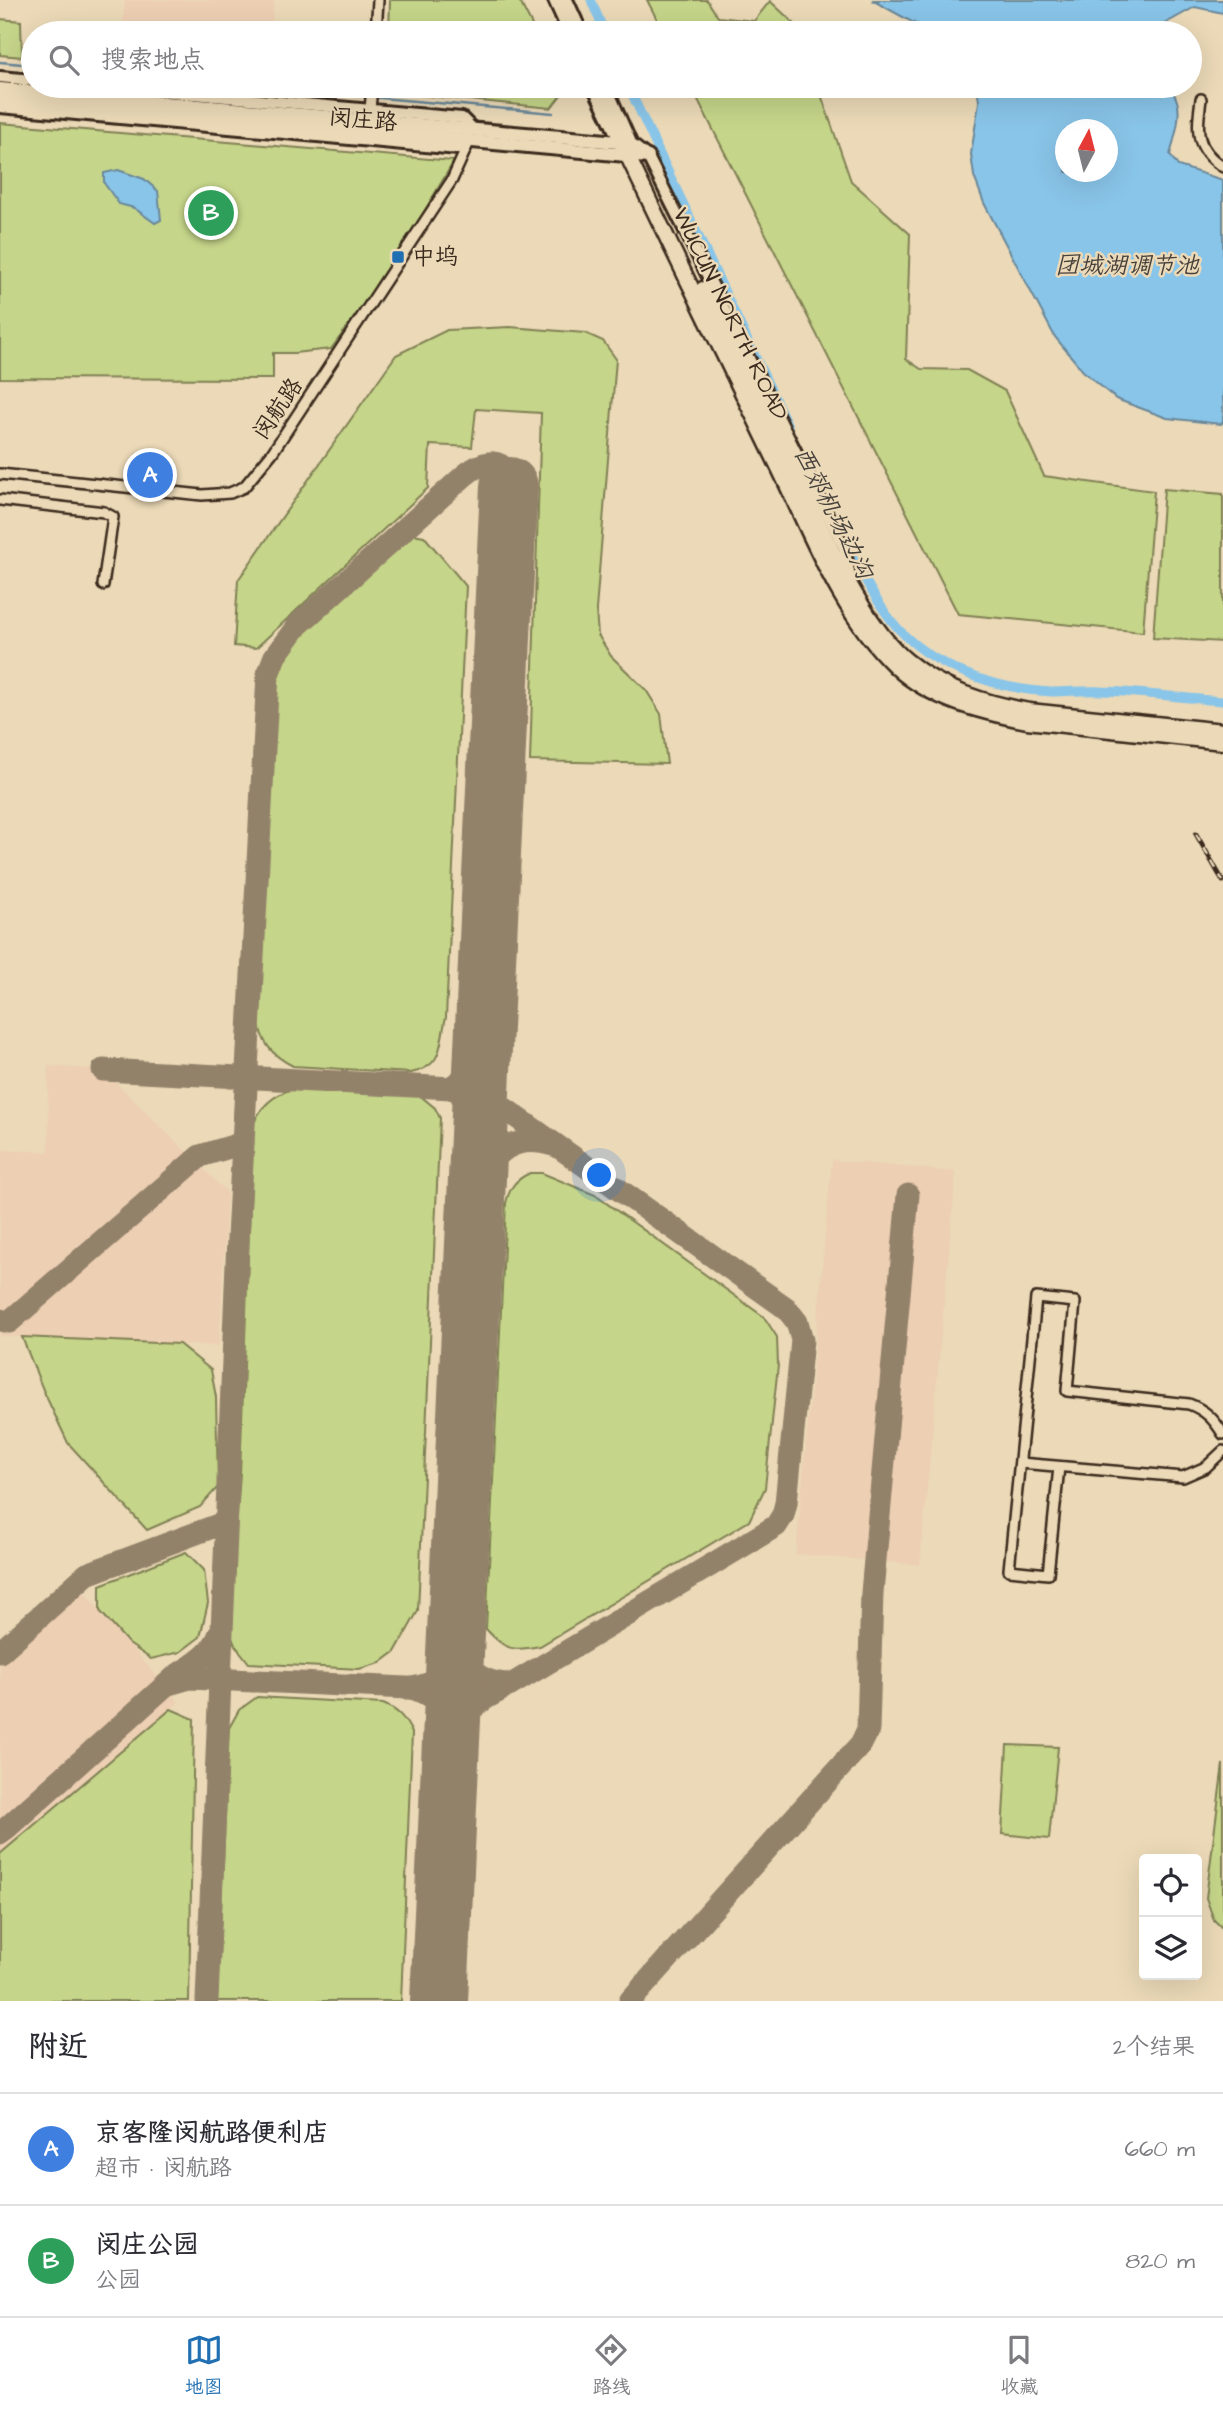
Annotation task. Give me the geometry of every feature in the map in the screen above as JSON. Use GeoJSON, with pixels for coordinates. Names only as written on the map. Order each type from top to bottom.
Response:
{"type":"FeatureCollection","features":[{"type":"Feature","properties":{"kind":"main road"},"geometry":{"type":"LineString","coordinates":[[555,0],[565,21]]}},
{"type":"Feature","properties":{"kind":"main road"},"geometry":{"type":"LineString","coordinates":[[566,0],[576,21]]}},
{"type":"Feature","properties":{"kind":"main road","name":"闵庄路"},"geometry":{"type":"LineString","coordinates":[[0,89],[21,91]]}},
{"type":"Feature","properties":{"kind":"main road","name":"闵庄路"},"geometry":{"type":"LineString","coordinates":[[0,98],[21,94]]}},
{"type":"Feature","properties":{"kind":"main road","name":"闵庄路"},"geometry":{"type":"LineString","coordinates":[[93,98],[633,151]]}},
{"type":"Feature","properties":{"kind":"main road"},"geometry":{"type":"LineString","coordinates":[[601,98],[633,151]]}},
{"type":"Feature","properties":{"kind":"main road"},"geometry":{"type":"LineString","coordinates":[[610,98],[633,151]]}},
{"type":"Feature","properties":{"kind":"main road","name":"WUCUN NORTH ROAD"},"geometry":{"type":"LineString","coordinates":[[633,151],[854,593],[883,636],[905,660],[933,680],[966,695],[998,705],[1029,711],[1223,731]]}},
{"type":"Feature","properties":{"kind":"main road","name":"WUCUN NORTH ROAD"},"geometry":{"type":"LineString","coordinates":[[633,151],[830,572],[872,642],[898,669],[929,690],[963,705],[998,715],[1027,721],[1223,741]]}},
{"type":"Feature","properties":{"kind":"street"},"geometry":{"type":"LineString","coordinates":[[377,21],[378,0]]}},
{"type":"Feature","properties":{"kind":"street","name":"闵庄路"},"geometry":{"type":"LineString","coordinates":[[0,77],[21,87]]}},
{"type":"Feature","properties":{"kind":"street","name":"闵庄路"},"geometry":{"type":"LineString","coordinates":[[0,107],[21,97]]}},
{"type":"Feature","properties":{"kind":"street","name":"闵庄路"},"geometry":{"type":"LineString","coordinates":[[77,98],[458,149],[471,135],[462,118],[375,98]]}},
{"type":"Feature","properties":{"kind":"street"},"geometry":{"type":"LineString","coordinates":[[1201,99],[1198,122],[1200,144],[1206,153],[1223,167]]}},
{"type":"Feature","properties":{"kind":"street","name":"闵航路"},"geometry":{"type":"LineString","coordinates":[[0,474],[202,495],[230,493],[244,487],[272,453],[452,180],[471,135]]}},
{"type":"Feature","properties":{"kind":"street"},"geometry":{"type":"LineString","coordinates":[[0,500],[104,512],[113,517],[103,585]]}},
{"type":"Feature","properties":{"kind":"street"},"geometry":{"type":"LineString","coordinates":[[1059,1467],[1048,1574],[1009,1570],[1037,1298],[1075,1302],[1067,1391],[1189,1404],[1211,1416],[1223,1434]]}},
{"type":"Feature","properties":{"kind":"street"},"geometry":{"type":"LineString","coordinates":[[1020,1463],[1183,1477],[1206,1467],[1223,1451]]}},
{"type":"Feature","properties":{"kind":"shaded area"},"geometry":{"type":"Polygon","coordinates":[[[125,0],[274,0],[272,21],[123,21],[125,0]]]}},
{"type":"Feature","properties":{"kind":"shaded area"},"geometry":{"type":"Polygon","coordinates":[[[48,1066],[103,1070],[227,1192],[219,1346],[0,1336],[0,1150],[49,1152],[48,1066]]]}},
{"type":"Feature","properties":{"kind":"shaded area"},"geometry":{"type":"Polygon","coordinates":[[[832,1160],[956,1172],[920,1565],[796,1554],[832,1160]]]}},
{"type":"Feature","properties":{"kind":"shaded area"},"geometry":{"type":"Polygon","coordinates":[[[71,1577],[179,1702],[0,1854],[0,1638],[71,1577]]]}},
{"type":"Feature","properties":{"kind":"green space"},"geometry":{"type":"Polygon","coordinates":[[[390,0],[519,0],[530,21],[389,21],[390,0]]]}},
{"type":"Feature","properties":{"kind":"green space"},"geometry":{"type":"Polygon","coordinates":[[[647,0],[707,0],[718,17],[754,21],[658,21],[647,0]]]}},
{"type":"Feature","properties":{"kind":"green space"},"geometry":{"type":"Polygon","coordinates":[[[770,1],[792,21],[754,21],[770,1]]]}},
{"type":"Feature","properties":{"kind":"green space"},"geometry":{"type":"Polygon","coordinates":[[[0,19],[21,21],[21,57],[0,55],[0,19]]]}},
{"type":"Feature","properties":{"kind":"green space"},"geometry":{"type":"Polygon","coordinates":[[[449,98],[559,98],[551,108],[449,98]]]}},
{"type":"Feature","properties":{"kind":"green space"},"geometry":{"type":"Polygon","coordinates":[[[697,98],[822,98],[851,181],[910,234],[906,359],[921,369],[967,370],[1005,391],[1044,476],[1154,491],[1143,632],[958,614],[697,98]]]}},
{"type":"Feature","properties":{"kind":"green space"},"geometry":{"type":"Polygon","coordinates":[[[0,123],[454,161],[392,266],[331,349],[273,353],[273,379],[0,378],[0,123]]]}},
{"type":"Feature","properties":{"kind":"green space"},"geometry":{"type":"Polygon","coordinates":[[[510,327],[585,333],[603,341],[616,359],[596,610],[598,635],[611,656],[646,690],[661,714],[667,764],[530,761],[541,413],[476,409],[472,447],[430,445],[428,488],[256,648],[234,646],[238,580],[396,355],[447,330],[510,327]]]}},
{"type":"Feature","properties":{"kind":"green space"},"geometry":{"type":"Polygon","coordinates":[[[1164,489],[1223,494],[1223,642],[1153,638],[1164,489]]]}},
{"type":"Feature","properties":{"kind":"green space"},"geometry":{"type":"Polygon","coordinates":[[[406,536],[424,536],[466,586],[446,1017],[441,1046],[435,1060],[422,1070],[411,1073],[293,1066],[268,1047],[258,1018],[273,690],[289,648],[301,631],[406,536]]]}},
{"type":"Feature","properties":{"kind":"green space"},"geometry":{"type":"Polygon","coordinates":[[[295,1088],[417,1093],[435,1108],[440,1118],[418,1611],[395,1652],[380,1663],[359,1669],[249,1663],[235,1645],[229,1631],[240,1473],[253,1126],[269,1101],[295,1088]]]}},
{"type":"Feature","properties":{"kind":"green space"},"geometry":{"type":"Polygon","coordinates":[[[530,1173],[542,1173],[595,1195],[764,1317],[777,1337],[778,1365],[765,1488],[749,1521],[540,1646],[516,1649],[499,1642],[486,1629],[506,1203],[514,1185],[530,1173]]]}},
{"type":"Feature","properties":{"kind":"green space"},"geometry":{"type":"Polygon","coordinates":[[[22,1337],[179,1344],[211,1370],[216,1397],[218,1487],[200,1507],[147,1530],[68,1443],[22,1337]]]}},
{"type":"Feature","properties":{"kind":"green space"},"geometry":{"type":"Polygon","coordinates":[[[186,1552],[204,1570],[208,1603],[200,1637],[180,1652],[151,1659],[129,1644],[100,1611],[100,1585],[186,1552]]]}},
{"type":"Feature","properties":{"kind":"green space"},"geometry":{"type":"Polygon","coordinates":[[[257,1697],[383,1704],[400,1715],[412,1733],[401,2001],[217,2001],[229,1728],[239,1710],[257,1697]]]}},
{"type":"Feature","properties":{"kind":"green space"},"geometry":{"type":"Polygon","coordinates":[[[171,1709],[194,1719],[189,2001],[0,2001],[0,1854],[171,1709]]]}},
{"type":"Feature","properties":{"kind":"green space"},"geometry":{"type":"Polygon","coordinates":[[[1007,1745],[1058,1747],[1049,1839],[1002,1834],[1007,1745]]]}},
{"type":"Feature","properties":{"kind":"green space"},"geometry":{"type":"Polygon","coordinates":[[[1223,1764],[1223,1929],[1214,1920],[1206,1898],[1223,1764]]]}},
{"type":"Feature","properties":{"kind":"water"},"geometry":{"type":"Polygon","coordinates":[[[872,0],[1223,0],[1223,13],[1195,7],[1170,21],[910,21],[872,0]]]}},
{"type":"Feature","properties":{"kind":"water","name":"团城湖调节池"},"geometry":{"type":"Polygon","coordinates":[[[978,98],[1176,98],[1179,114],[1170,155],[1178,166],[1223,180],[1223,422],[1221,424],[1167,418],[1116,399],[1083,371],[1055,337],[984,203],[974,176],[971,154],[978,98]]]}},
{"type":"Feature","properties":{"kind":"water"},"geometry":{"type":"Polygon","coordinates":[[[118,170],[144,179],[158,191],[161,220],[155,223],[134,208],[119,204],[104,183],[104,173],[118,170]]]}},
{"type":"Feature","properties":{"kind":"waterway","name":"西郊机场边沟"},"geometry":{"type":"LineString","coordinates":[[591,0],[600,21]]}},
{"type":"Feature","properties":{"kind":"waterway"},"geometry":{"type":"LineString","coordinates":[[0,62],[21,64]]}},
{"type":"Feature","properties":{"kind":"waterway"},"geometry":{"type":"LineString","coordinates":[[381,98],[553,113]]}},
{"type":"Feature","properties":{"kind":"waterway","name":"西郊机场边沟"},"geometry":{"type":"LineString","coordinates":[[634,98],[788,426]]}},
{"type":"Feature","properties":{"kind":"waterway","name":"西郊机场边沟"},"geometry":{"type":"LineString","coordinates":[[845,542],[874,595],[900,631],[938,660],[959,671],[1006,686],[1029,690],[1116,692],[1223,701]]}},
{"type":"Feature","properties":{"kind":"taxiway"},"geometry":{"type":"LineString","coordinates":[[207,2001],[238,1238],[268,674],[275,656],[298,625],[465,475],[480,466],[493,463],[504,469],[509,486]]}},
{"type":"Feature","properties":{"kind":"taxiway"},"geometry":{"type":"LineString","coordinates":[[480,1124],[466,1097],[450,1088],[471,1073],[483,1054]]}},
{"type":"Feature","properties":{"kind":"taxiway"},"geometry":{"type":"LineString","coordinates":[[103,1070],[472,1089],[481,1092],[786,1308],[797,1322],[802,1340],[786,1503],[776,1526],[509,1686],[471,1691],[190,1678],[169,1684]]}},
{"type":"Feature","properties":{"kind":"taxiway"},"geometry":{"type":"LineString","coordinates":[[477,1185],[491,1163],[507,1148],[527,1142],[553,1145]]}},
{"type":"Feature","properties":{"kind":"taxiway"},"geometry":{"type":"LineString","coordinates":[[0,1320],[9,1322],[200,1156],[243,1143]]}},
{"type":"Feature","properties":{"kind":"taxiway"},"geometry":{"type":"LineString","coordinates":[[630,2001],[861,1744],[868,1730],[872,1593],[908,1195]]}},
{"type":"Feature","properties":{"kind":"taxiway"},"geometry":{"type":"LineString","coordinates":[[0,1652],[87,1574],[226,1522]]}},
{"type":"Feature","properties":{"kind":"taxiway"},"geometry":{"type":"LineString","coordinates":[[0,1834],[176,1676],[202,1658],[217,1641],[220,1633]]}},
{"type":"Feature","properties":{"kind":"taxiway"},"geometry":{"type":"LineString","coordinates":[[451,1732],[439,1704],[412,1688],[431,1683],[443,1674],[456,1643],[463,1660],[480,1677],[506,1684]]}},
{"type":"Feature","properties":{"kind":"taxiway"},"geometry":{"type":"LineString","coordinates":[[450,1755],[457,1732],[466,1716],[479,1703],[499,1691]]}},
{"type":"Feature","properties":{"kind":"runway"},"geometry":{"type":"LineString","coordinates":[[439,2001],[509,486]]}},
{"type":"Feature","properties":{"kind":"railway"},"geometry":{"type":"LineString","coordinates":[[1196,834],[1223,881]]}},
{"type":"Feature","properties":{"kind":"place","name":"闵庄公园"},"geometry":{"type":"Point","coordinates":[211,213]}},
{"type":"Feature","properties":{"kind":"place","name":"中坞"},"geometry":{"type":"Point","coordinates":[398,257]}},
{"type":"Feature","properties":{"kind":"place","name":"京客隆闵航路便利店"},"geometry":{"type":"Point","coordinates":[150,475]}}]}
